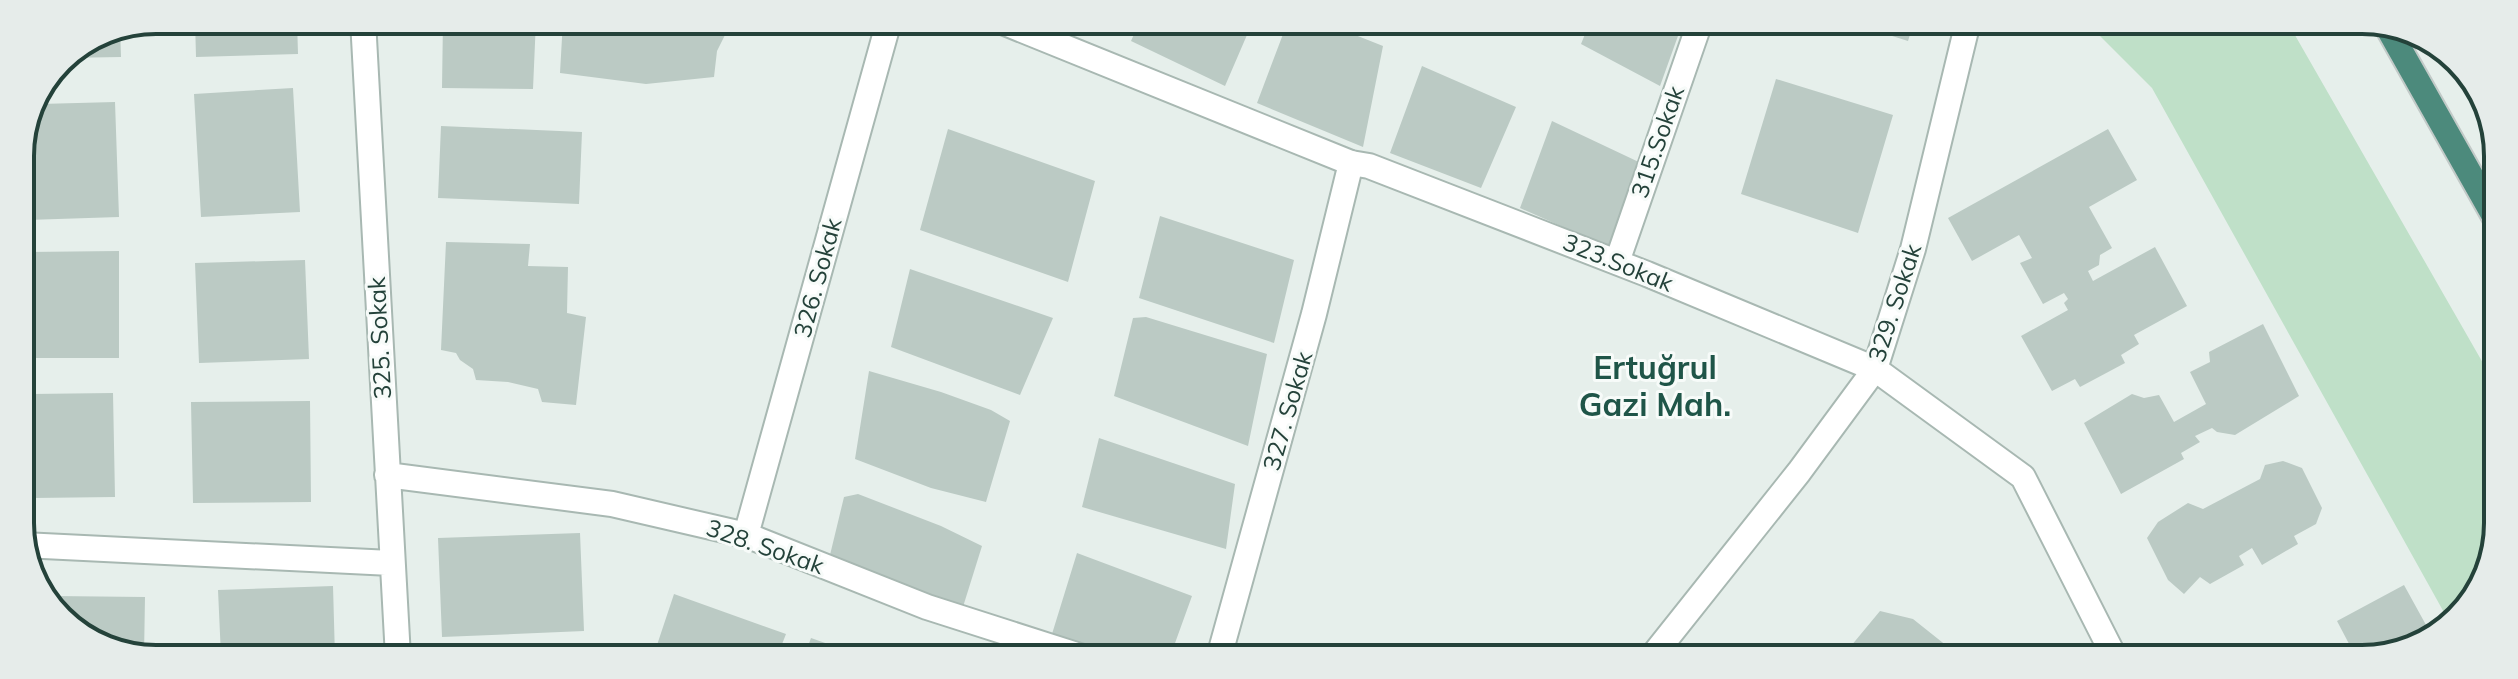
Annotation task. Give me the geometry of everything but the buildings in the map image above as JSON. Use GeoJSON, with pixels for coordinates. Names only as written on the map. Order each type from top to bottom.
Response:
{"type":"FeatureCollection","features":[{"type":"Feature","properties":{"kind":"highway"},"geometry":{"type":"LineString","coordinates":[[2393,38],[2484,198]]}},
{"type":"Feature","properties":{"kind":"street","name":"325. Sokak"},"geometry":{"type":"LineString","coordinates":[[364,34],[397,645]]}},
{"type":"Feature","properties":{"kind":"street","name":"326. Sokak"},"geometry":{"type":"LineString","coordinates":[[746,535],[885,34]]}},
{"type":"Feature","properties":{"kind":"street","name":"323.Sokak"},"geometry":{"type":"LineString","coordinates":[[1032,34],[1351,163],[1369,166],[1617,262],[1875,369],[2023,477],[2108,645]]}},
{"type":"Feature","properties":{"kind":"street","name":"315.Sokak"},"geometry":{"type":"LineString","coordinates":[[1617,262],[1696,34]]}},
{"type":"Feature","properties":{"kind":"street","name":"329. Sokak"},"geometry":{"type":"LineString","coordinates":[[1661,645],[1799,472],[1875,369],[1913,249],[1965,34]]}},
{"type":"Feature","properties":{"kind":"street","name":"327. Sokak"},"geometry":{"type":"LineString","coordinates":[[1222,645],[1310,329],[1351,163]]}},
{"type":"Feature","properties":{"kind":"street","name":"328. Sokak"},"geometry":{"type":"LineString","coordinates":[[387,475],[612,504],[746,535],[927,607],[1046,645]]}},
{"type":"Feature","properties":{"kind":"street"},"geometry":{"type":"LineString","coordinates":[[36,546],[391,563]]}},
{"type":"Feature","properties":{"kind":"green space"},"geometry":{"type":"Polygon","coordinates":[[[2098,34],[2294,34],[2484,365],[2482,547],[2468,584],[2444,613],[2152,88],[2098,34]]]}},
{"type":"Feature","properties":{"kind":"district","name":"Ertuğrul Gazi Mah."},"geometry":{"type":"Point","coordinates":[1655,386]}}]}
